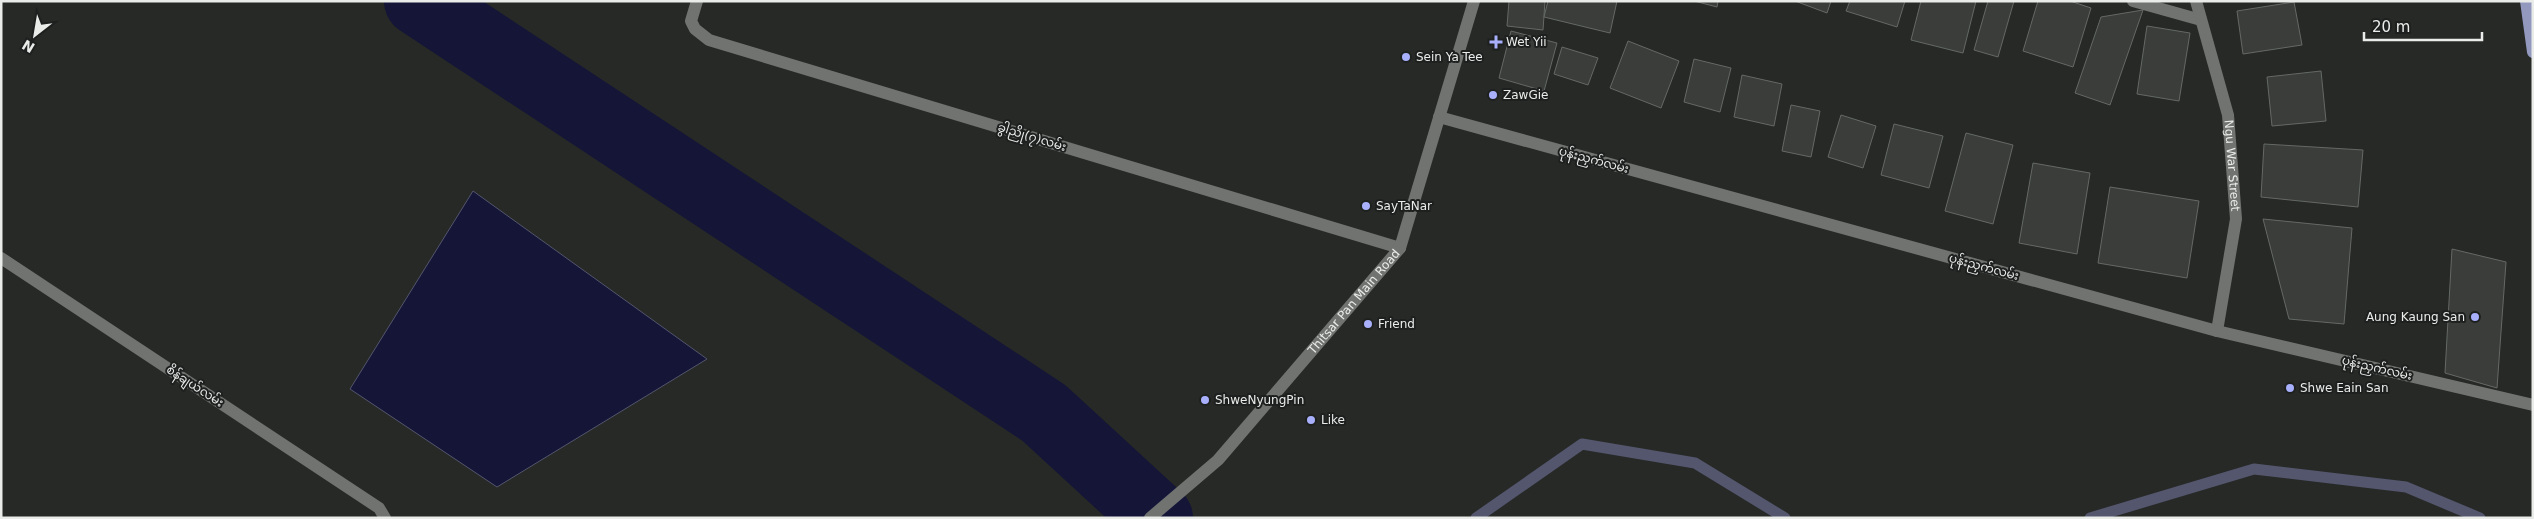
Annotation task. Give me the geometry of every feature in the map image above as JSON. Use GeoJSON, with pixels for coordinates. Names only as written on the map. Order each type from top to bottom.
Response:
{"type":"FeatureCollection","features":[{"type":"Feature","properties":{"kind":"main road"},"geometry":{"type":"LineString","coordinates":[[2526,1],[2533,52]]}},
{"type":"Feature","properties":{"kind":"street","name":"ခွါညို(၇)လမ်း"},"geometry":{"type":"LineString","coordinates":[[697,1],[691,20],[695,29],[709,40],[1400,248]]}},
{"type":"Feature","properties":{"kind":"street","name":"Thitsar Pan Main Road"},"geometry":{"type":"LineString","coordinates":[[1150,518],[1218,460],[1400,248],[1474,1]]}},
{"type":"Feature","properties":{"kind":"street"},"geometry":{"type":"LineString","coordinates":[[2133,1],[2201,20]]}},
{"type":"Feature","properties":{"kind":"street","name":"Ngu War Street"},"geometry":{"type":"LineString","coordinates":[[2196,1],[2228,115],[2236,219],[2216,331]]}},
{"type":"Feature","properties":{"kind":"street","name":"ပုန်းညှက်လမ်း"},"geometry":{"type":"LineString","coordinates":[[1439,118],[2216,331],[2533,405]]}},
{"type":"Feature","properties":{"kind":"street","name":"စိန်ချယ်လမ်း"},"geometry":{"type":"LineString","coordinates":[[1,258],[379,508],[385,518]]}},
{"type":"Feature","properties":{"kind":"shaded area"},"geometry":{"type":"Polygon","coordinates":[[[473,191],[707,359],[497,487],[350,389],[473,191]]]}},
{"type":"Feature","properties":{"kind":"building"},"geometry":{"type":"Polygon","coordinates":[[[1509,1],[1545,1],[1543,30],[1507,26],[1509,1]]]}},
{"type":"Feature","properties":{"kind":"building"},"geometry":{"type":"Polygon","coordinates":[[[1548,1],[1617,1],[1610,33],[1544,17],[1548,1]]]}},
{"type":"Feature","properties":{"kind":"building"},"geometry":{"type":"Polygon","coordinates":[[[1694,1],[1718,1],[1717,7],[1694,1]]]}},
{"type":"Feature","properties":{"kind":"building"},"geometry":{"type":"Polygon","coordinates":[[[1795,1],[1831,1],[1827,13],[1795,1]]]}},
{"type":"Feature","properties":{"kind":"building"},"geometry":{"type":"Polygon","coordinates":[[[1850,1],[1905,1],[1897,27],[1846,11],[1850,1]]]}},
{"type":"Feature","properties":{"kind":"building"},"geometry":{"type":"Polygon","coordinates":[[[1921,1],[1976,1],[1963,53],[1911,40],[1921,1]]]}},
{"type":"Feature","properties":{"kind":"building"},"geometry":{"type":"Polygon","coordinates":[[[1988,1],[2014,1],[1998,57],[1974,50],[1988,1]]]}},
{"type":"Feature","properties":{"kind":"building"},"geometry":{"type":"Polygon","coordinates":[[[2038,1],[2070,1],[2091,8],[2073,67],[2023,51],[2038,1]]]}},
{"type":"Feature","properties":{"kind":"building"},"geometry":{"type":"Polygon","coordinates":[[[2294,2],[2302,45],[2243,54],[2237,11],[2294,2]]]}},
{"type":"Feature","properties":{"kind":"building"},"geometry":{"type":"Polygon","coordinates":[[[2143,10],[2110,105],[2075,93],[2101,17],[2143,10]]]}},
{"type":"Feature","properties":{"kind":"building"},"geometry":{"type":"Polygon","coordinates":[[[2147,26],[2190,33],[2179,101],[2137,94],[2147,26]]]}},
{"type":"Feature","properties":{"kind":"building"},"geometry":{"type":"Polygon","coordinates":[[[1511,31],[1557,43],[1544,91],[1499,78],[1511,31]]]}},
{"type":"Feature","properties":{"kind":"building"},"geometry":{"type":"Polygon","coordinates":[[[1628,41],[1679,61],[1661,108],[1610,88],[1628,41]]]}},
{"type":"Feature","properties":{"kind":"building"},"geometry":{"type":"Polygon","coordinates":[[[1562,47],[1598,58],[1588,85],[1554,74],[1562,47]]]}},
{"type":"Feature","properties":{"kind":"building"},"geometry":{"type":"Polygon","coordinates":[[[1694,59],[1731,68],[1720,112],[1684,102],[1694,59]]]}},
{"type":"Feature","properties":{"kind":"building"},"geometry":{"type":"Polygon","coordinates":[[[2321,71],[2326,121],[2272,126],[2267,77],[2321,71]]]}},
{"type":"Feature","properties":{"kind":"building"},"geometry":{"type":"Polygon","coordinates":[[[1742,75],[1782,84],[1774,126],[1734,117],[1742,75]]]}},
{"type":"Feature","properties":{"kind":"building"},"geometry":{"type":"Polygon","coordinates":[[[1791,105],[1820,111],[1811,157],[1782,151],[1791,105]]]}},
{"type":"Feature","properties":{"kind":"building"},"geometry":{"type":"Polygon","coordinates":[[[1841,115],[1876,126],[1863,168],[1828,157],[1841,115]]]}},
{"type":"Feature","properties":{"kind":"building"},"geometry":{"type":"Polygon","coordinates":[[[1894,124],[1943,136],[1929,188],[1881,175],[1894,124]]]}},
{"type":"Feature","properties":{"kind":"building"},"geometry":{"type":"Polygon","coordinates":[[[1966,133],[2013,145],[1993,224],[1945,211],[1966,133]]]}},
{"type":"Feature","properties":{"kind":"building"},"geometry":{"type":"Polygon","coordinates":[[[2264,144],[2363,150],[2358,207],[2261,197],[2264,144]]]}},
{"type":"Feature","properties":{"kind":"building"},"geometry":{"type":"Polygon","coordinates":[[[2033,163],[2090,173],[2077,254],[2019,243],[2033,163]]]}},
{"type":"Feature","properties":{"kind":"building"},"geometry":{"type":"Polygon","coordinates":[[[2110,187],[2199,201],[2187,278],[2098,263],[2110,187]]]}},
{"type":"Feature","properties":{"kind":"building"},"geometry":{"type":"Polygon","coordinates":[[[2263,219],[2352,228],[2344,324],[2289,319],[2263,219]]]}},
{"type":"Feature","properties":{"kind":"building","name":"Aung Kaung San"},"geometry":{"type":"Polygon","coordinates":[[[2452,249],[2506,262],[2497,388],[2445,373],[2452,249]]]}},
{"type":"Feature","properties":{"kind":"waterway"},"geometry":{"type":"LineString","coordinates":[[419,1],[1044,413],[1158,518]]}},
{"type":"Feature","properties":{"kind":"waterway"},"geometry":{"type":"LineString","coordinates":[[1476,518],[1582,444],[1695,463],[1785,518]]}},
{"type":"Feature","properties":{"kind":"waterway"},"geometry":{"type":"LineString","coordinates":[[2090,518],[2254,469],[2406,487],[2480,518]]}},
{"type":"Feature","properties":{"kind":"place","name":"Wet Yii"},"geometry":{"type":"Point","coordinates":[1496,42]}},
{"type":"Feature","properties":{"kind":"place","name":"Sein Ya Tee"},"geometry":{"type":"Point","coordinates":[1406,57]}},
{"type":"Feature","properties":{"kind":"place","name":"ZawGie"},"geometry":{"type":"Point","coordinates":[1493,95]}},
{"type":"Feature","properties":{"kind":"place","name":"SayTaNar"},"geometry":{"type":"Point","coordinates":[1366,206]}},
{"type":"Feature","properties":{"kind":"place","name":"Aung Kaung San"},"geometry":{"type":"Point","coordinates":[2475,317]}},
{"type":"Feature","properties":{"kind":"place","name":"Friend"},"geometry":{"type":"Point","coordinates":[1368,324]}},
{"type":"Feature","properties":{"kind":"place","name":"Shwe Eain San"},"geometry":{"type":"Point","coordinates":[2290,388]}},
{"type":"Feature","properties":{"kind":"place","name":"ShweNyungPin"},"geometry":{"type":"Point","coordinates":[1205,400]}},
{"type":"Feature","properties":{"kind":"place","name":"Like"},"geometry":{"type":"Point","coordinates":[1311,420]}}]}
